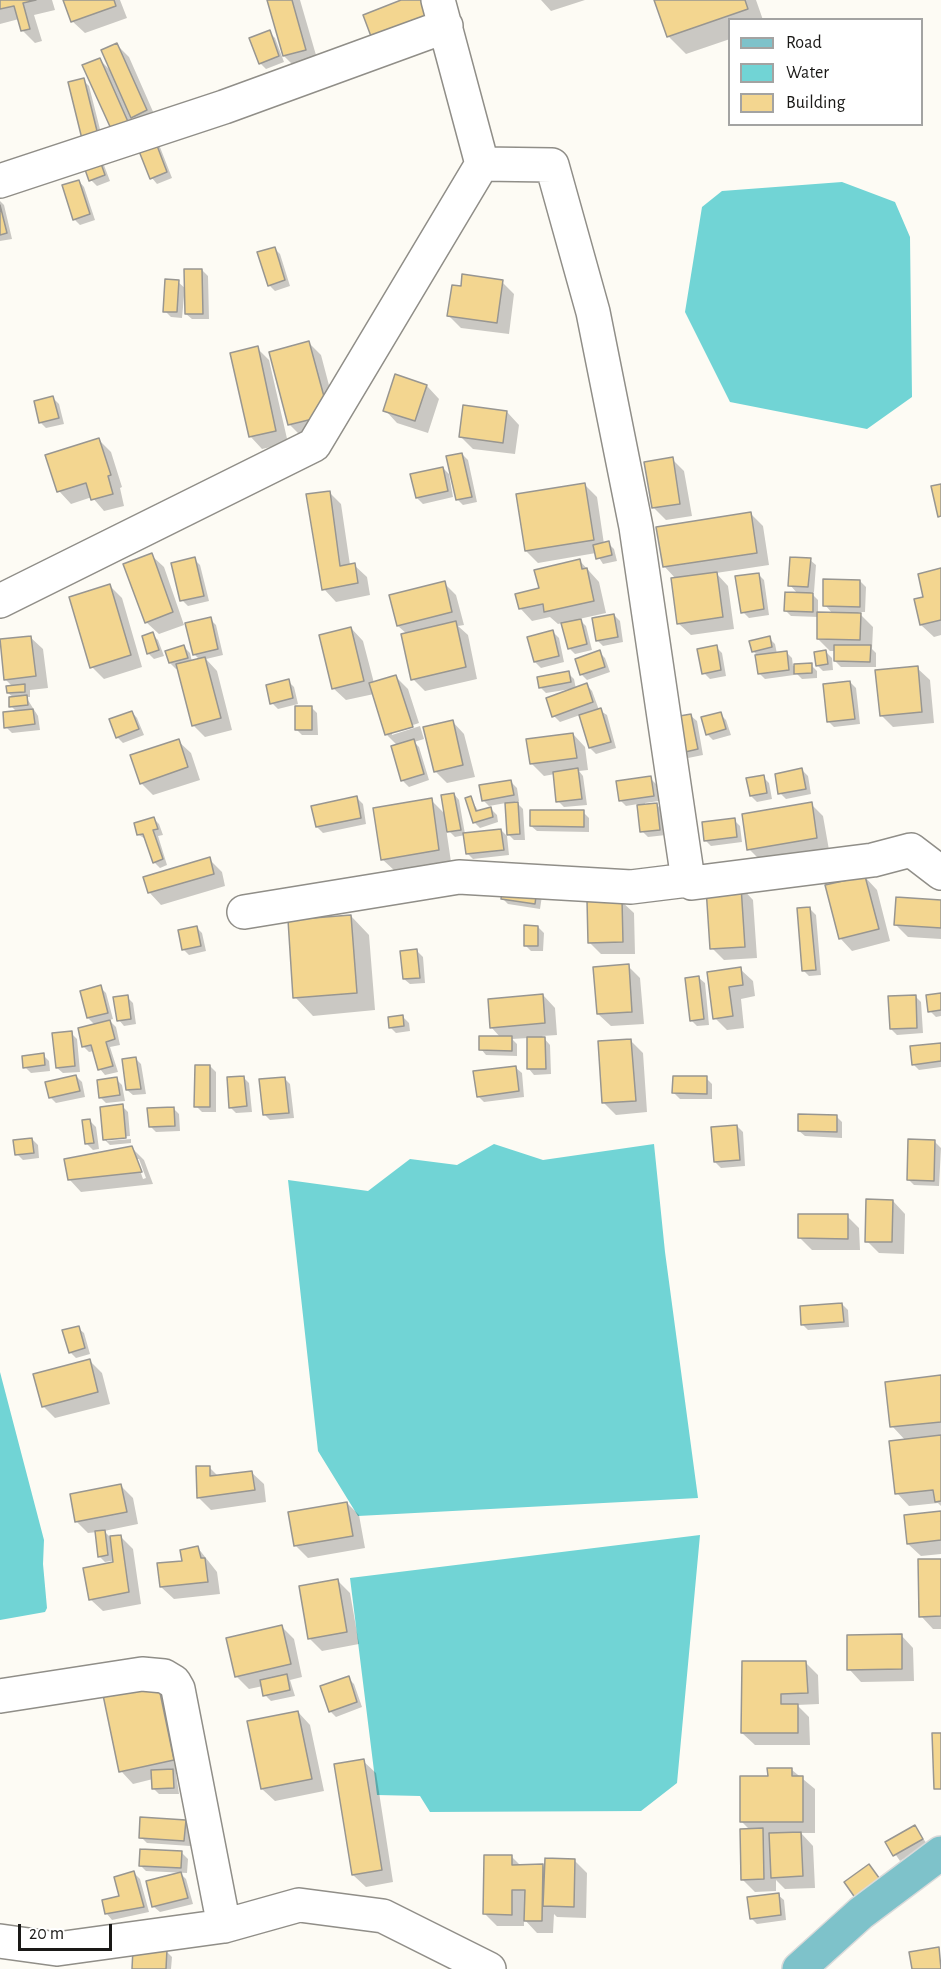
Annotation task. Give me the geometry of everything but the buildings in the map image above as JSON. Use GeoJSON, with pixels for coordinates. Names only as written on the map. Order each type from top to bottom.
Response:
{"type":"FeatureCollection","features":[{"type":"Feature","properties":{"kind":"main road"},"geometry":{"type":"LineString","coordinates":[[799,1969],[861,1913],[941,1853]]}},
{"type":"Feature","properties":{"kind":"street"},"geometry":{"type":"LineString","coordinates":[[0,180],[224,106],[442,13],[482,164],[314,446],[0,601]]}},
{"type":"Feature","properties":{"kind":"street"},"geometry":{"type":"LineString","coordinates":[[482,164],[552,165],[593,312],[636,527],[688,880]]}},
{"type":"Feature","properties":{"kind":"street"},"geometry":{"type":"LineString","coordinates":[[244,912],[459,877],[631,887],[688,880],[693,883],[873,860],[911,850],[941,873]]}},
{"type":"Feature","properties":{"kind":"street"},"geometry":{"type":"LineString","coordinates":[[0,1696],[142,1674],[164,1676],[174,1682],[178,1689],[224,1926]]}},
{"type":"Feature","properties":{"kind":"street"},"geometry":{"type":"LineString","coordinates":[[0,1941],[57,1950],[224,1926],[299,1905],[382,1916],[489,1969]]}},
{"type":"Feature","properties":{"kind":"water"},"geometry":{"type":"Polygon","coordinates":[[[842,182],[895,202],[910,237],[912,397],[867,429],[730,402],[685,312],[702,207],[722,191],[842,182]]]}},
{"type":"Feature","properties":{"kind":"water"},"geometry":{"type":"Polygon","coordinates":[[[494,1144],[543,1160],[654,1144],[665,1252],[698,1498],[358,1516],[318,1451],[288,1180],[368,1191],[410,1159],[457,1165],[494,1144]]]}},
{"type":"Feature","properties":{"kind":"water"},"geometry":{"type":"Polygon","coordinates":[[[0,1372],[44,1540],[43,1564],[47,1608],[45,1612],[0,1620],[0,1372]]]}},
{"type":"Feature","properties":{"kind":"water"},"geometry":{"type":"Polygon","coordinates":[[[700,1535],[677,1783],[641,1811],[430,1812],[420,1796],[377,1795],[350,1578],[700,1535]]]}}]}
